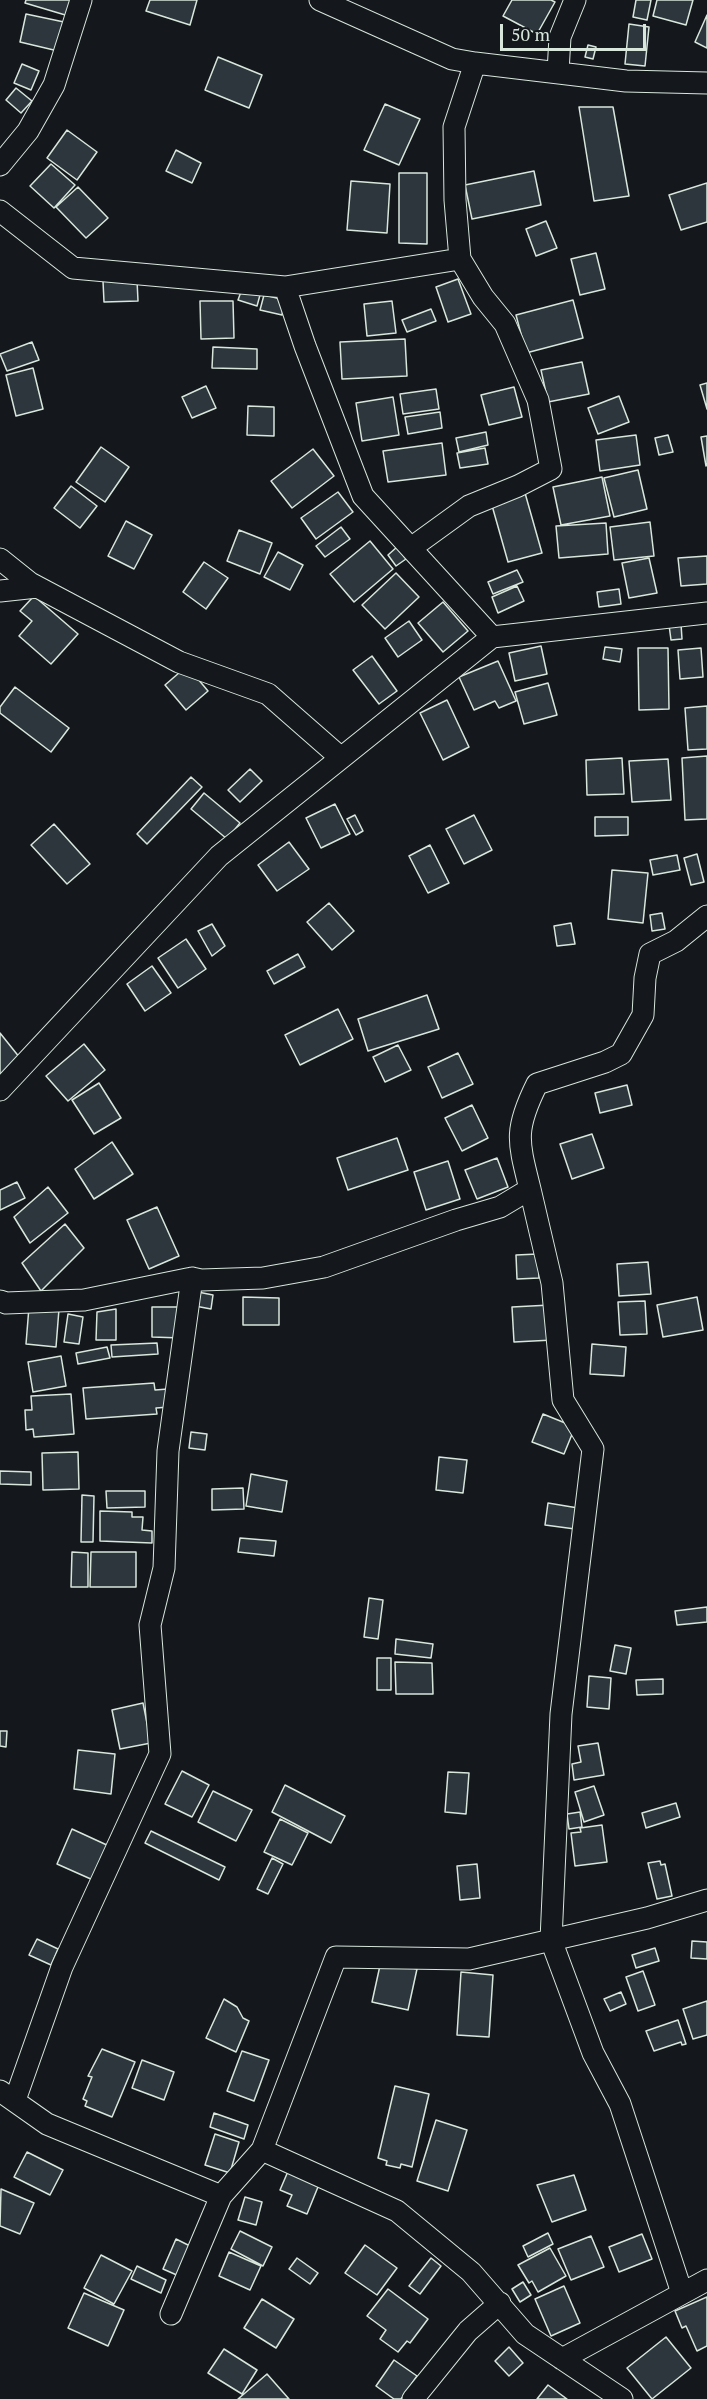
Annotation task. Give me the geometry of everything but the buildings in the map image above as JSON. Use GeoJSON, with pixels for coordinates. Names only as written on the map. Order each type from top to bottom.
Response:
{"type":"FeatureCollection","features":[{"type":"Feature","properties":{"kind":"street"},"geometry":{"type":"LineString","coordinates":[[0,165],[28,130],[54,85],[81,0]]}},
{"type":"Feature","properties":{"kind":"street"},"geometry":{"type":"LineString","coordinates":[[320,0],[452,58],[475,63],[626,81],[707,83]]}},
{"type":"Feature","properties":{"kind":"street"},"geometry":{"type":"LineString","coordinates":[[558,72],[560,37],[574,0]]}},
{"type":"Feature","properties":{"kind":"street"},"geometry":{"type":"LineString","coordinates":[[411,548],[469,506],[518,486],[551,469],[537,400],[505,324],[483,297],[460,259],[455,200],[454,127],[475,63]]}},
{"type":"Feature","properties":{"kind":"street"},"geometry":{"type":"LineString","coordinates":[[0,212],[73,267],[285,288],[460,259]]}},
{"type":"Feature","properties":{"kind":"street"},"geometry":{"type":"LineString","coordinates":[[285,288],[363,496],[492,637]]}},
{"type":"Feature","properties":{"kind":"street"},"geometry":{"type":"LineString","coordinates":[[0,559],[37,587],[179,662],[268,694],[342,758]]}},
{"type":"Feature","properties":{"kind":"street"},"geometry":{"type":"LineString","coordinates":[[0,591],[37,587]]}},
{"type":"Feature","properties":{"kind":"street"},"geometry":{"type":"LineString","coordinates":[[0,1090],[219,856],[492,637],[707,613]]}},
{"type":"Feature","properties":{"kind":"street"},"geometry":{"type":"LineString","coordinates":[[682,2294],[620,2104],[593,2053],[551,1940],[561,1714],[593,1449],[564,1400],[552,1283],[519,1143],[523,1111],[537,1084],[605,1062],[621,1054],[643,1015],[645,978],[650,954],[676,941],[707,916]]}},
{"type":"Feature","properties":{"kind":"street"},"geometry":{"type":"LineString","coordinates":[[2,1303],[84,1300],[192,1278],[201,1280],[263,1278],[324,1268],[456,1220],[500,1207],[530,1189]]}},
{"type":"Feature","properties":{"kind":"street"},"geometry":{"type":"LineString","coordinates":[[192,1278],[168,1451],[164,1568],[150,1625],[160,1754],[62,1966],[8,2095],[47,2124],[221,2196]]}},
{"type":"Feature","properties":{"kind":"street"},"geometry":{"type":"LineString","coordinates":[[171,2314],[221,2196],[262,2150],[336,1957],[469,1959],[647,1918],[707,1900]]}},
{"type":"Feature","properties":{"kind":"street"},"geometry":{"type":"LineString","coordinates":[[262,2150],[397,2211],[471,2272],[525,2334],[622,2399]]}},
{"type":"Feature","properties":{"kind":"street"},"geometry":{"type":"LineString","coordinates":[[562,2359],[707,2280]]}},
{"type":"Feature","properties":{"kind":"street"},"geometry":{"type":"LineString","coordinates":[[413,2399],[468,2331],[500,2303]]}}]}
